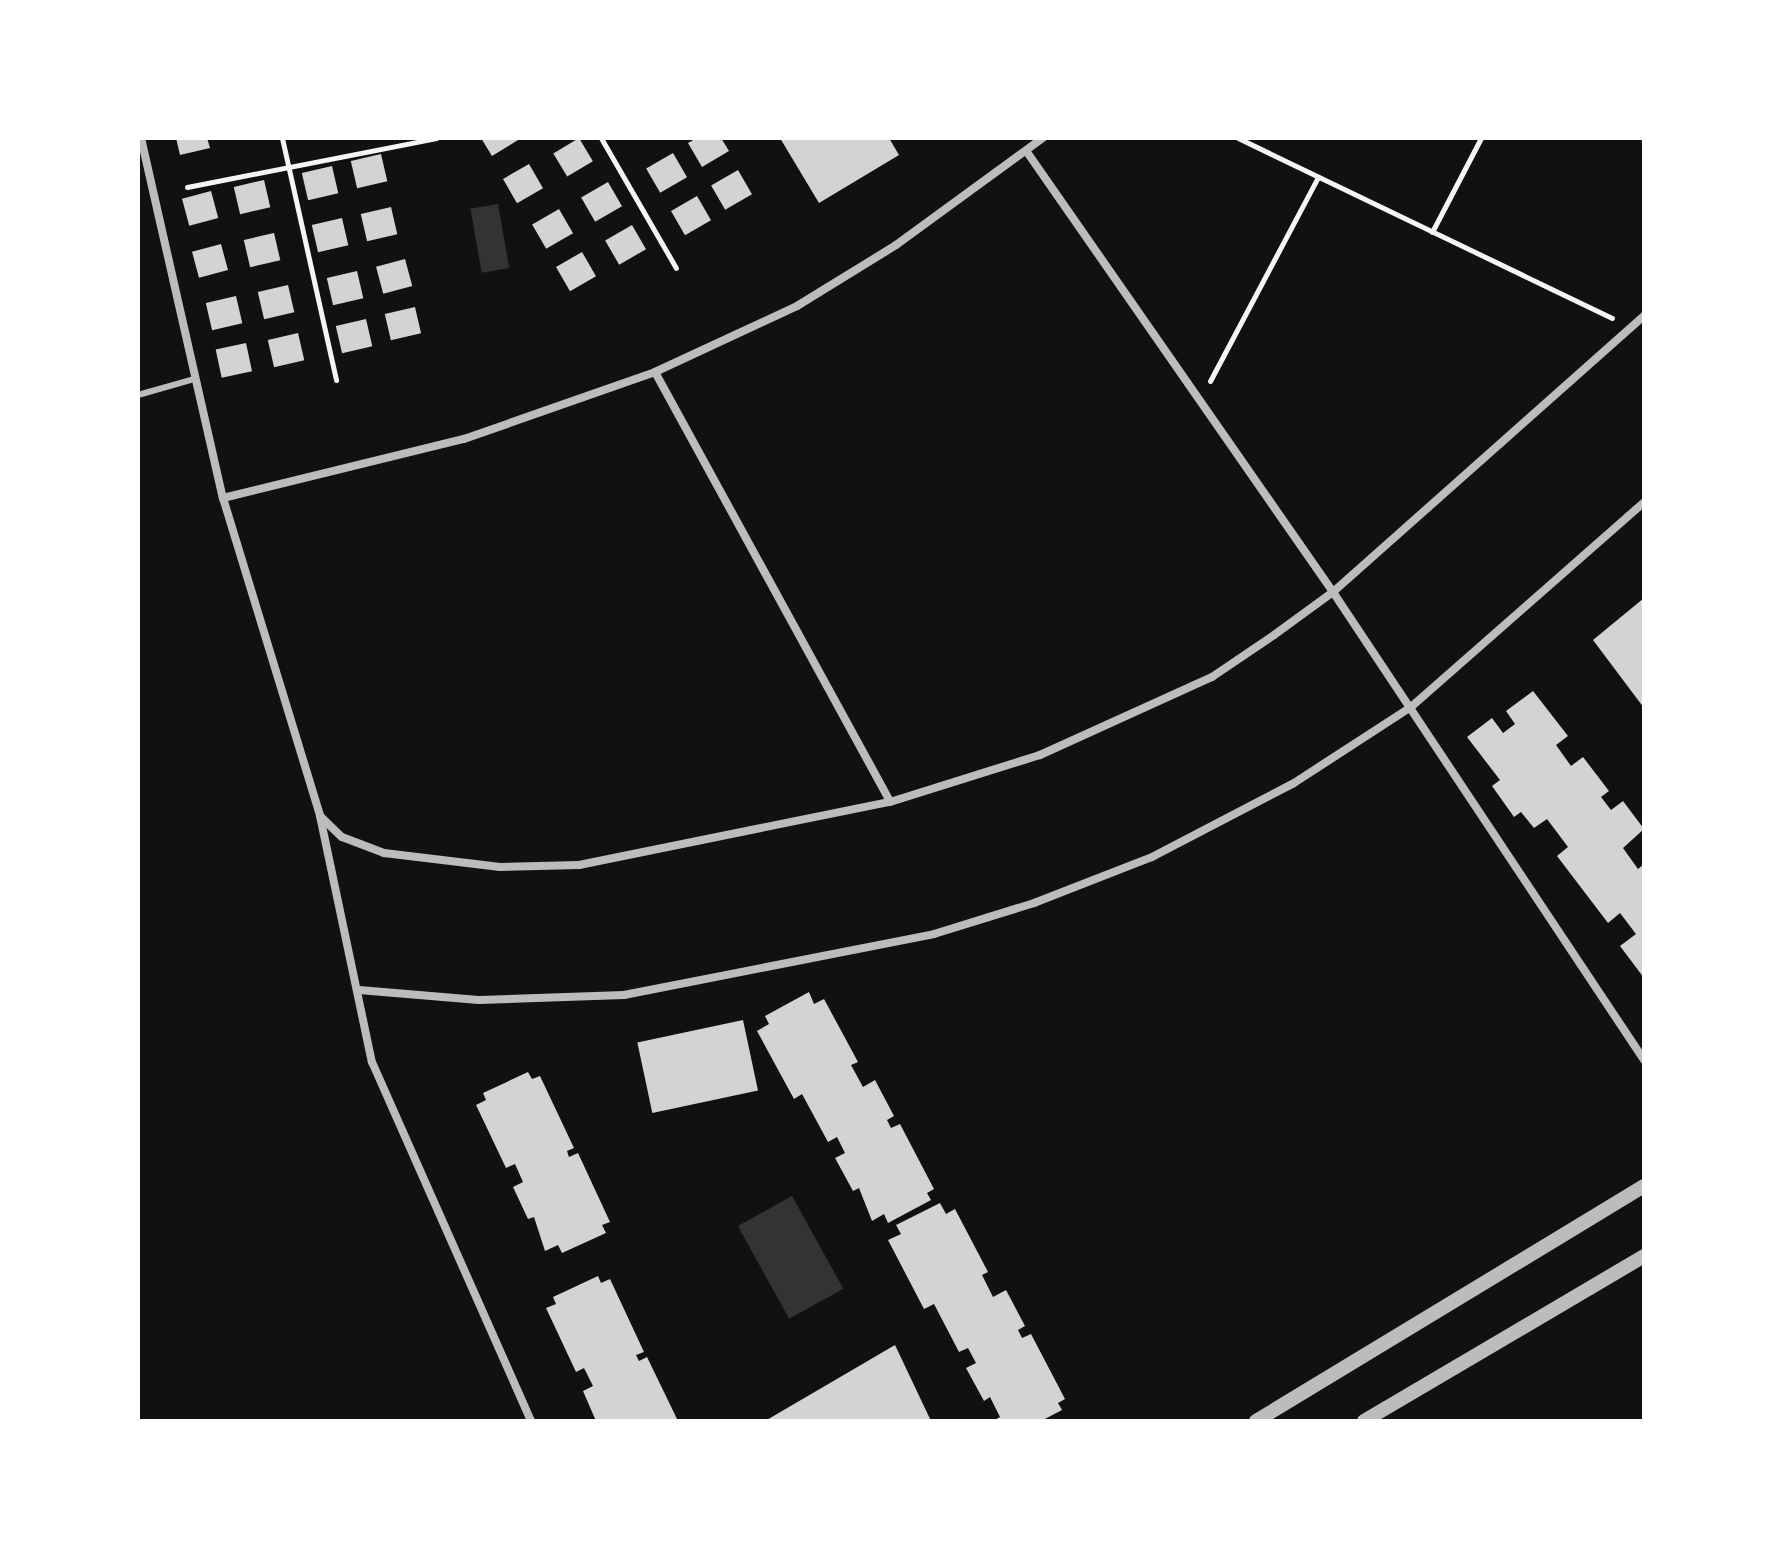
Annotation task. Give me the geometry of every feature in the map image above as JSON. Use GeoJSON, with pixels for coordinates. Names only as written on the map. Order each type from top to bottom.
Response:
{"type":"FeatureCollection","features":[{"type":"Feature","properties":{"kind":"street"},"geometry":{"type":"LineString","coordinates":[[141,138],[223,498],[320,816],[372,1062],[531,1421]]}},
{"type":"Feature","properties":{"kind":"street"},"geometry":{"type":"LineString","coordinates":[[223,498],[464,439],[655,372],[797,306],[1027,152],[1043,138]]}},
{"type":"Feature","properties":{"kind":"street"},"geometry":{"type":"LineString","coordinates":[[1027,152],[1333,592],[1644,1060]]}},
{"type":"Feature","properties":{"kind":"street"},"geometry":{"type":"LineString","coordinates":[[320,816],[361,848],[437,862],[532,867],[579,865],[675,849],[963,783],[1122,720],[1212,677],[1333,592],[1644,316]]}},
{"type":"Feature","properties":{"kind":"street"},"geometry":{"type":"LineString","coordinates":[[655,372],[890,802]]}},
{"type":"Feature","properties":{"kind":"street"},"geometry":{"type":"LineString","coordinates":[[359,990],[479,1000],[624,995],[934,934],[1152,857],[1294,783],[1411,707],[1644,502]]}},
{"type":"Feature","properties":{"kind":"street"},"geometry":{"type":"LineString","coordinates":[[1256,1421],[1644,1186]]}},
{"type":"Feature","properties":{"kind":"street"},"geometry":{"type":"LineString","coordinates":[[1364,1421],[1644,1256]]}},
{"type":"Feature","properties":{"kind":"lane"},"geometry":{"type":"LineString","coordinates":[[138,395],[194,379]]}},
{"type":"Feature","properties":{"kind":"path"},"geometry":{"type":"LineString","coordinates":[[282,138],[336,380]]}},
{"type":"Feature","properties":{"kind":"path"},"geometry":{"type":"LineString","coordinates":[[187,187],[436,138]]}},
{"type":"Feature","properties":{"kind":"path"},"geometry":{"type":"LineString","coordinates":[[601,138],[676,268]]}},
{"type":"Feature","properties":{"kind":"path"},"geometry":{"type":"LineString","coordinates":[[1238,138],[1631,327]]}},
{"type":"Feature","properties":{"kind":"path"},"geometry":{"type":"LineString","coordinates":[[1432,232],[1481,138]]}},
{"type":"Feature","properties":{"kind":"path"},"geometry":{"type":"LineString","coordinates":[[1200,400],[1318,177]]}},
{"type":"Feature","properties":{"kind":"shaded area"},"geometry":{"type":"Polygon","coordinates":[[[498,204],[509,268],[482,273],[470,209],[498,204]]]}},
{"type":"Feature","properties":{"kind":"shaded area"},"geometry":{"type":"Polygon","coordinates":[[[792,1196],[843,1289],[789,1319],[738,1226],[792,1196]]]}},
{"type":"Feature","properties":{"kind":"building"},"geometry":{"type":"Polygon","coordinates":[[[176,138],[207,138],[210,148],[180,155],[176,138]]]}},
{"type":"Feature","properties":{"kind":"building"},"geometry":{"type":"Polygon","coordinates":[[[481,138],[516,138],[518,140],[492,156],[481,138]]]}},
{"type":"Feature","properties":{"kind":"building"},"geometry":{"type":"Polygon","coordinates":[[[579,138],[593,161],[567,177],[553,153],[579,138]]]}},
{"type":"Feature","properties":{"kind":"building"},"geometry":{"type":"Polygon","coordinates":[[[697,138],[721,138],[729,151],[702,167],[688,143],[697,138]]]}},
{"type":"Feature","properties":{"kind":"building"},"geometry":{"type":"Polygon","coordinates":[[[780,138],[889,138],[899,155],[819,203],[780,138]]]}},
{"type":"Feature","properties":{"kind":"building"},"geometry":{"type":"Polygon","coordinates":[[[673,153],[687,177],[660,193],[646,168],[673,153]]]}},
{"type":"Feature","properties":{"kind":"building"},"geometry":{"type":"Polygon","coordinates":[[[381,154],[387,181],[357,188],[351,161],[381,154]]]}},
{"type":"Feature","properties":{"kind":"building"},"geometry":{"type":"Polygon","coordinates":[[[529,164],[543,188],[517,203],[503,179],[529,164]]]}},
{"type":"Feature","properties":{"kind":"building"},"geometry":{"type":"Polygon","coordinates":[[[332,166],[338,193],[308,200],[302,173],[332,166]]]}},
{"type":"Feature","properties":{"kind":"building"},"geometry":{"type":"Polygon","coordinates":[[[738,170],[752,194],[725,210],[711,186],[738,170]]]}},
{"type":"Feature","properties":{"kind":"building"},"geometry":{"type":"Polygon","coordinates":[[[264,180],[270,207],[240,214],[234,187],[264,180]]]}},
{"type":"Feature","properties":{"kind":"building"},"geometry":{"type":"Polygon","coordinates":[[[608,182],[622,206],[595,222],[581,198],[608,182]]]}},
{"type":"Feature","properties":{"kind":"building"},"geometry":{"type":"Polygon","coordinates":[[[211,191],[218,218],[189,226],[182,199],[211,191]]]}},
{"type":"Feature","properties":{"kind":"building"},"geometry":{"type":"Polygon","coordinates":[[[697,196],[711,220],[685,235],[671,211],[697,196]]]}},
{"type":"Feature","properties":{"kind":"building"},"geometry":{"type":"Polygon","coordinates":[[[391,207],[397,234],[367,241],[361,214],[391,207]]]}},
{"type":"Feature","properties":{"kind":"building"},"geometry":{"type":"Polygon","coordinates":[[[559,209],[573,233],[546,249],[532,224],[559,209]]]}},
{"type":"Feature","properties":{"kind":"building"},"geometry":{"type":"Polygon","coordinates":[[[342,218],[348,245],[318,252],[312,225],[342,218]]]}},
{"type":"Feature","properties":{"kind":"building"},"geometry":{"type":"Polygon","coordinates":[[[632,225],[646,249],[619,265],[605,240],[632,225]]]}},
{"type":"Feature","properties":{"kind":"building"},"geometry":{"type":"Polygon","coordinates":[[[274,233],[280,260],[250,267],[244,240],[274,233]]]}},
{"type":"Feature","properties":{"kind":"building"},"geometry":{"type":"Polygon","coordinates":[[[221,244],[228,270],[199,278],[192,252],[221,244]]]}},
{"type":"Feature","properties":{"kind":"building"},"geometry":{"type":"Polygon","coordinates":[[[582,252],[596,276],[570,291],[556,267],[582,252]]]}},
{"type":"Feature","properties":{"kind":"building"},"geometry":{"type":"Polygon","coordinates":[[[405,259],[412,286],[383,294],[376,267],[405,259]]]}},
{"type":"Feature","properties":{"kind":"building"},"geometry":{"type":"Polygon","coordinates":[[[357,271],[363,298],[333,305],[327,278],[357,271]]]}},
{"type":"Feature","properties":{"kind":"building"},"geometry":{"type":"Polygon","coordinates":[[[288,285],[294,312],[264,319],[258,292],[288,285]]]}},
{"type":"Feature","properties":{"kind":"building"},"geometry":{"type":"Polygon","coordinates":[[[236,296],[242,323],[212,330],[206,303],[236,296]]]}},
{"type":"Feature","properties":{"kind":"building"},"geometry":{"type":"Polygon","coordinates":[[[415,307],[421,333],[391,340],[385,314],[415,307]]]}},
{"type":"Feature","properties":{"kind":"building"},"geometry":{"type":"Polygon","coordinates":[[[366,319],[372,346],[342,353],[336,326],[366,319]]]}},
{"type":"Feature","properties":{"kind":"building"},"geometry":{"type":"Polygon","coordinates":[[[298,333],[304,360],[274,367],[268,340],[298,333]]]}},
{"type":"Feature","properties":{"kind":"building"},"geometry":{"type":"Polygon","coordinates":[[[246,343],[252,371],[222,378],[216,349],[246,343]]]}},
{"type":"Feature","properties":{"kind":"building"},"geometry":{"type":"Polygon","coordinates":[[[1644,598],[1644,708],[1593,640],[1644,598]]]}},
{"type":"Feature","properties":{"kind":"building"},"geometry":{"type":"Polygon","coordinates":[[[1533,691],[1568,736],[1556,745],[1571,766],[1583,757],[1609,791],[1601,797],[1611,810],[1623,801],[1644,829],[1623,848],[1638,869],[1644,864],[1644,978],[1620,946],[1636,934],[1620,913],[1608,923],[1557,856],[1568,847],[1547,819],[1534,828],[1521,812],[1514,817],[1492,786],[1500,780],[1467,737],[1492,718],[1503,733],[1515,724],[1506,711],[1533,691]]]}},
{"type":"Feature","properties":{"kind":"building"},"geometry":{"type":"Polygon","coordinates":[[[809,992],[814,1004],[824,999],[858,1062],[851,1065],[863,1087],[875,1080],[894,1116],[887,1120],[891,1128],[900,1124],[934,1189],[927,1193],[931,1200],[888,1223],[884,1214],[872,1221],[859,1188],[853,1191],[835,1158],[845,1153],[837,1137],[828,1142],[802,1094],[794,1099],[757,1031],[769,1024],[765,1016],[809,992]]]}},
{"type":"Feature","properties":{"kind":"building"},"geometry":{"type":"Polygon","coordinates":[[[743,1020],[758,1090],[652,1113],[637,1042],[743,1020]]]}},
{"type":"Feature","properties":{"kind":"building"},"geometry":{"type":"Polygon","coordinates":[[[528,1072],[532,1079],[540,1076],[574,1148],[567,1151],[569,1157],[578,1153],[610,1222],[602,1225],[606,1233],[562,1253],[558,1245],[545,1251],[534,1217],[528,1219],[513,1187],[523,1182],[515,1164],[506,1168],[476,1105],[486,1100],[483,1093],[528,1072]]]}},
{"type":"Feature","properties":{"kind":"building"},"geometry":{"type":"Polygon","coordinates":[[[940,1203],[946,1214],[955,1209],[988,1272],[982,1275],[993,1297],[1006,1290],[1025,1326],[1018,1330],[1022,1338],[1031,1334],[1065,1399],[1058,1403],[1062,1410],[1041,1421],[993,1421],[1000,1417],[990,1397],[984,1401],[966,1368],[976,1363],[968,1348],[959,1352],[934,1304],[924,1309],[888,1240],[901,1234],[896,1225],[940,1203]]]}},
{"type":"Feature","properties":{"kind":"building"},"geometry":{"type":"Polygon","coordinates":[[[598,1276],[601,1283],[610,1279],[644,1352],[636,1355],[639,1361],[647,1357],[678,1421],[596,1421],[583,1391],[593,1386],[584,1368],[576,1372],[546,1308],[556,1304],[553,1297],[598,1276]]]}},
{"type":"Feature","properties":{"kind":"building"},"geometry":{"type":"Polygon","coordinates":[[[895,1345],[931,1421],[765,1421],[895,1345]]]}}]}
